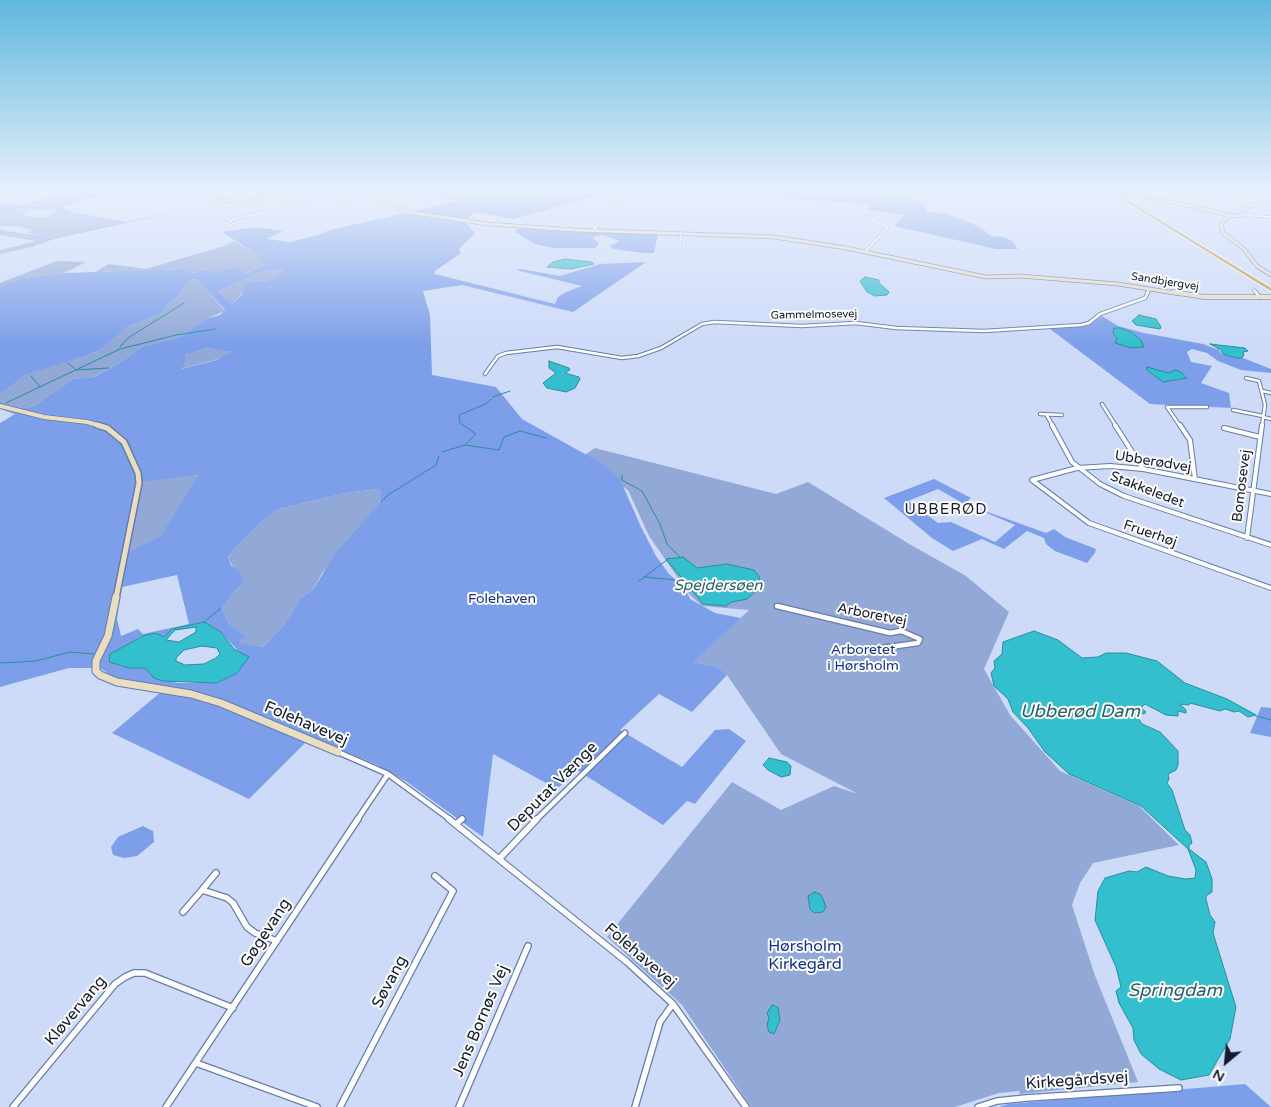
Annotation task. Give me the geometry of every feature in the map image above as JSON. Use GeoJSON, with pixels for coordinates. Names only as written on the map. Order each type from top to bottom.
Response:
{"type":"FeatureCollection","features":[{"type":"Feature","properties":{"kind":"highway"},"geometry":{"type":"LineString","coordinates":[[1192,242],[1271,290]]}},
{"type":"Feature","properties":{"kind":"highway"},"geometry":{"type":"LineString","coordinates":[[1199,242],[1271,285]]}},
{"type":"Feature","properties":{"kind":"street","name":"Sandbjergvej"},"geometry":{"type":"LineString","coordinates":[[803,242],[866,252],[986,277],[1020,276],[1072,282],[1118,284],[1196,296],[1271,297]]}},
{"type":"Feature","properties":{"kind":"street"},"geometry":{"type":"LineString","coordinates":[[866,252],[875,242]]}},
{"type":"Feature","properties":{"kind":"street"},"geometry":{"type":"LineString","coordinates":[[1235,242],[1244,249],[1257,266],[1271,275]]}},
{"type":"Feature","properties":{"kind":"street","name":"Gammelmosevej"},"geometry":{"type":"LineString","coordinates":[[485,374],[498,356],[506,352],[563,348],[613,356],[638,356],[661,348],[702,324],[714,322],[802,326],[856,323],[896,328],[984,332],[1081,325],[1100,314],[1145,298],[1149,290]]}},
{"type":"Feature","properties":{"kind":"street"},"geometry":{"type":"LineString","coordinates":[[1254,290],[1260,298]]}},
{"type":"Feature","properties":{"kind":"street"},"geometry":{"type":"LineString","coordinates":[[1246,378],[1259,381],[1262,391],[1271,393]]}},
{"type":"Feature","properties":{"kind":"street","name":"Bomosevej"},"geometry":{"type":"LineString","coordinates":[[1248,538],[1252,491],[1265,405],[1262,391]]}},
{"type":"Feature","properties":{"kind":"street"},"geometry":{"type":"LineString","coordinates":[[1102,404],[1143,469]]}},
{"type":"Feature","properties":{"kind":"street","name":"Folehavevej"},"geometry":{"type":"LineString","coordinates":[[0,406],[44,417],[92,423],[107,428],[124,442],[138,473],[139,483],[112,620],[108,636],[96,661],[96,671],[100,675],[117,682],[190,694],[221,703],[388,774],[422,797],[598,937],[673,1004],[746,1107]]}},
{"type":"Feature","properties":{"kind":"street"},"geometry":{"type":"LineString","coordinates":[[1195,479],[1190,440],[1167,407],[1207,407]]}},
{"type":"Feature","properties":{"kind":"street"},"geometry":{"type":"LineString","coordinates":[[1233,410],[1271,419]]}},
{"type":"Feature","properties":{"kind":"street"},"geometry":{"type":"LineString","coordinates":[[1040,414],[1062,415]]}},
{"type":"Feature","properties":{"kind":"street","name":"Stakkeledet"},"geometry":{"type":"LineString","coordinates":[[1046,414],[1068,456],[1077,468],[1100,484],[1124,496],[1271,545]]}},
{"type":"Feature","properties":{"kind":"street","name":"Bomosevej"},"geometry":{"type":"LineString","coordinates":[[1224,428],[1260,437]]}},
{"type":"Feature","properties":{"kind":"street","name":"Ubberødvej"},"geometry":{"type":"LineString","coordinates":[[1032,480],[1077,468],[1105,466],[1143,469],[1271,494]]}},
{"type":"Feature","properties":{"kind":"street","name":"Fruerhøj"},"geometry":{"type":"LineString","coordinates":[[1032,480],[1089,523],[1271,588]]}},
{"type":"Feature","properties":{"kind":"street","name":"Arboretvej"},"geometry":{"type":"LineString","coordinates":[[777,606],[890,633],[901,631],[920,640],[918,643],[882,648]]}},
{"type":"Feature","properties":{"kind":"street","name":"Deputat Vænge"},"geometry":{"type":"LineString","coordinates":[[499,859],[624,734]]}},
{"type":"Feature","properties":{"kind":"street","name":"Gøgevang"},"geometry":{"type":"LineString","coordinates":[[166,1107],[388,774]]}},
{"type":"Feature","properties":{"kind":"street"},"geometry":{"type":"LineString","coordinates":[[456,824],[462,819]]}},
{"type":"Feature","properties":{"kind":"street"},"geometry":{"type":"LineString","coordinates":[[183,912],[216,873]]}},
{"type":"Feature","properties":{"kind":"street","name":"Søvang"},"geometry":{"type":"LineString","coordinates":[[340,1107],[453,891],[435,876]]}},
{"type":"Feature","properties":{"kind":"street"},"geometry":{"type":"LineString","coordinates":[[202,890],[227,898],[233,903],[247,927],[255,933],[277,941]]}},
{"type":"Feature","properties":{"kind":"street","name":"Jens Bornøs Vej"},"geometry":{"type":"LineString","coordinates":[[459,1107],[528,946]]}},
{"type":"Feature","properties":{"kind":"street","name":"Kløvervang"},"geometry":{"type":"LineString","coordinates":[[13,1107],[115,984],[125,977],[134,973],[145,973],[233,1008]]}},
{"type":"Feature","properties":{"kind":"street"},"geometry":{"type":"LineString","coordinates":[[635,1107],[660,1022],[673,1004]]}},
{"type":"Feature","properties":{"kind":"street"},"geometry":{"type":"LineString","coordinates":[[196,1063],[316,1107]]}},
{"type":"Feature","properties":{"kind":"street","name":"Kirkegårdsvej"},"geometry":{"type":"LineString","coordinates":[[978,1107],[1026,1098],[1179,1088]]}},
{"type":"Feature","properties":{"kind":"green space"},"geometry":{"type":"Polygon","coordinates":[[[33,242],[47,242],[0,254],[0,250],[33,242]]]}},
{"type":"Feature","properties":{"kind":"green space"},"geometry":{"type":"Polygon","coordinates":[[[235,242],[259,256],[264,265],[246,273],[233,267],[216,272],[206,269],[194,273],[185,269],[95,272],[109,264],[146,269],[235,242]]]}},
{"type":"Feature","properties":{"kind":"green space","name":"Folehaven"},"geometry":{"type":"Polygon","coordinates":[[[237,242],[466,242],[459,249],[461,253],[435,271],[435,274],[555,304],[558,297],[582,286],[516,270],[521,269],[560,276],[600,264],[646,262],[573,312],[462,285],[423,291],[430,315],[432,375],[496,387],[522,419],[601,463],[620,479],[656,556],[669,574],[685,588],[690,599],[715,613],[741,618],[694,662],[718,667],[727,675],[692,712],[659,694],[620,730],[682,767],[715,730],[729,729],[746,741],[695,804],[687,801],[663,825],[577,770],[557,789],[493,754],[483,837],[407,782],[375,764],[311,737],[249,799],[112,733],[168,686],[113,677],[100,668],[69,668],[0,687],[0,423],[15,414],[0,409],[0,400],[4,404],[22,408],[34,406],[73,379],[94,377],[118,364],[142,347],[182,336],[206,319],[220,315],[225,310],[197,280],[193,279],[188,281],[178,296],[165,306],[163,313],[129,326],[100,350],[27,374],[0,395],[0,286],[23,278],[64,273],[185,269],[194,273],[206,269],[216,272],[233,267],[242,268],[240,270],[247,273],[264,265],[259,256],[237,242]],[[284,269],[261,272],[219,291],[232,304],[243,293],[246,284],[254,280],[265,282],[280,274],[284,269]],[[207,348],[185,355],[186,359],[182,369],[216,360],[232,352],[207,348]],[[199,475],[142,482],[129,552],[160,537],[199,475]],[[379,489],[345,493],[279,509],[263,520],[235,548],[228,558],[231,565],[239,571],[244,581],[221,608],[230,625],[246,637],[239,641],[241,643],[263,647],[284,625],[300,599],[313,590],[334,555],[381,502],[379,489]],[[177,575],[122,587],[117,619],[121,636],[138,629],[143,634],[189,624],[177,575]],[[203,622],[172,629],[164,637],[143,636],[134,641],[119,666],[145,668],[151,674],[177,683],[217,683],[237,673],[239,652],[221,632],[203,622]]]}},
{"type":"Feature","properties":{"kind":"green space"},"geometry":{"type":"Polygon","coordinates":[[[531,242],[599,243],[596,248],[552,248],[531,242]]]}},
{"type":"Feature","properties":{"kind":"green space"},"geometry":{"type":"Polygon","coordinates":[[[619,242],[656,242],[654,253],[614,249],[609,246],[619,242]]]}},
{"type":"Feature","properties":{"kind":"green space"},"geometry":{"type":"Polygon","coordinates":[[[963,242],[1012,242],[1018,249],[996,249],[963,242]]]}},
{"type":"Feature","properties":{"kind":"green space"},"geometry":{"type":"Polygon","coordinates":[[[57,261],[86,262],[64,273],[23,278],[0,286],[0,283],[57,261]]]}},
{"type":"Feature","properties":{"kind":"green space"},"geometry":{"type":"Polygon","coordinates":[[[285,269],[265,282],[254,280],[232,304],[219,291],[261,272],[285,269]]]}},
{"type":"Feature","properties":{"kind":"green space"},"geometry":{"type":"Polygon","coordinates":[[[197,280],[225,311],[206,319],[182,336],[142,347],[118,364],[93,377],[73,379],[34,406],[22,408],[4,404],[0,400],[0,395],[27,374],[100,350],[129,326],[163,313],[165,306],[178,296],[188,281],[197,280]]]}},
{"type":"Feature","properties":{"kind":"green space"},"geometry":{"type":"Polygon","coordinates":[[[1102,316],[1118,326],[1203,344],[1219,350],[1222,354],[1243,358],[1271,369],[1271,373],[1241,370],[1218,361],[1207,353],[1192,349],[1187,352],[1191,362],[1212,366],[1201,383],[1229,393],[1231,408],[1150,404],[1050,329],[1088,326],[1102,316]]]}},
{"type":"Feature","properties":{"kind":"green space"},"geometry":{"type":"Polygon","coordinates":[[[207,348],[233,352],[225,357],[181,369],[186,359],[185,355],[207,348]]]}},
{"type":"Feature","properties":{"kind":"green space","name":"Arboretet i Hørsholm"},"geometry":{"type":"Polygon","coordinates":[[[595,448],[776,494],[808,482],[966,576],[1009,612],[984,669],[1010,715],[1060,771],[1139,806],[1179,845],[1093,863],[1080,883],[1072,905],[1094,973],[1138,1082],[1020,1094],[1019,1091],[999,1093],[955,1107],[751,1107],[682,1005],[607,937],[732,782],[781,810],[834,786],[858,794],[781,754],[727,675],[718,667],[694,662],[749,610],[702,606],[689,594],[649,536],[628,490],[583,456],[595,448]]]}},
{"type":"Feature","properties":{"kind":"green space"},"geometry":{"type":"Polygon","coordinates":[[[200,475],[160,538],[128,553],[142,481],[200,475]]]}},
{"type":"Feature","properties":{"kind":"green space"},"geometry":{"type":"Polygon","coordinates":[[[934,479],[971,498],[964,504],[938,489],[908,501],[938,523],[951,522],[995,542],[1015,525],[971,506],[1046,533],[1054,529],[1065,537],[1096,549],[1095,553],[1087,563],[1055,551],[1046,544],[1044,538],[1027,531],[1004,549],[982,539],[953,551],[932,538],[884,498],[934,479]]]}},
{"type":"Feature","properties":{"kind":"green space"},"geometry":{"type":"Polygon","coordinates":[[[379,489],[381,502],[322,573],[313,590],[300,599],[284,625],[263,647],[241,644],[239,641],[245,637],[230,625],[221,608],[244,581],[228,559],[235,548],[263,520],[279,509],[345,493],[379,489]]]}},
{"type":"Feature","properties":{"kind":"green space"},"geometry":{"type":"Polygon","coordinates":[[[1261,707],[1271,708],[1271,737],[1250,733],[1261,707]]]}},
{"type":"Feature","properties":{"kind":"green space"},"geometry":{"type":"Polygon","coordinates":[[[143,826],[153,831],[154,842],[137,856],[124,858],[113,855],[111,847],[118,837],[143,826]]]}},
{"type":"Feature","properties":{"kind":"green space"},"geometry":{"type":"Polygon","coordinates":[[[1245,1084],[1271,1107],[999,1107],[1008,1104],[1245,1084]]]}},
{"type":"Feature","properties":{"kind":"water"},"geometry":{"type":"Polygon","coordinates":[[[565,259],[594,264],[571,269],[547,267],[553,262],[565,259]]]}},
{"type":"Feature","properties":{"kind":"water"},"geometry":{"type":"Polygon","coordinates":[[[865,277],[879,280],[879,283],[889,292],[887,295],[875,296],[867,292],[860,281],[865,277]]]}},
{"type":"Feature","properties":{"kind":"water"},"geometry":{"type":"Polygon","coordinates":[[[1139,315],[1156,319],[1161,327],[1160,329],[1136,325],[1132,321],[1139,315]]]}},
{"type":"Feature","properties":{"kind":"water"},"geometry":{"type":"Polygon","coordinates":[[[1114,328],[1131,332],[1141,340],[1144,347],[1131,348],[1115,343],[1117,338],[1113,333],[1114,328]]]}},
{"type":"Feature","properties":{"kind":"water"},"geometry":{"type":"Polygon","coordinates":[[[1210,344],[1245,348],[1248,351],[1243,352],[1242,358],[1236,358],[1223,354],[1221,350],[1210,344]]]}},
{"type":"Feature","properties":{"kind":"water"},"geometry":{"type":"Polygon","coordinates":[[[549,361],[569,368],[570,370],[565,373],[579,377],[580,379],[575,388],[566,392],[547,388],[543,383],[556,373],[549,368],[549,361]]]}},
{"type":"Feature","properties":{"kind":"water"},"geometry":{"type":"Polygon","coordinates":[[[1147,367],[1169,373],[1175,370],[1179,371],[1187,378],[1163,382],[1147,370],[1147,367]]]}},
{"type":"Feature","properties":{"kind":"water","name":"Spejdersøen"},"geometry":{"type":"Polygon","coordinates":[[[683,557],[697,568],[727,564],[754,570],[759,576],[760,587],[747,599],[732,602],[726,606],[703,604],[666,559],[683,557]]]}},
{"type":"Feature","properties":{"kind":"water"},"geometry":{"type":"Polygon","coordinates":[[[204,622],[221,632],[234,649],[249,657],[237,673],[217,683],[163,681],[154,678],[145,668],[129,668],[109,662],[110,654],[143,636],[155,633],[164,637],[172,629],[204,622]],[[196,627],[175,630],[166,640],[179,642],[196,632],[196,627]],[[202,646],[184,650],[176,658],[176,661],[185,665],[204,664],[220,654],[217,648],[202,646]]]}},
{"type":"Feature","properties":{"kind":"water"},"geometry":{"type":"Polygon","coordinates":[[[1034,631],[1058,640],[1082,658],[1098,657],[1106,653],[1126,653],[1157,661],[1185,683],[1227,699],[1256,715],[1248,717],[1239,711],[1234,712],[1225,709],[1220,711],[1190,703],[1189,705],[1180,704],[1186,710],[1186,713],[1178,711],[1178,716],[1166,715],[1145,704],[1141,708],[1146,712],[1144,714],[1136,709],[1133,710],[1142,724],[1160,732],[1178,751],[1178,765],[1176,770],[1168,774],[1169,779],[1167,783],[1172,790],[1185,830],[1190,835],[1192,843],[1189,845],[1189,849],[1206,862],[1212,879],[1212,892],[1206,896],[1206,899],[1210,915],[1215,922],[1213,933],[1236,1007],[1230,1039],[1209,1075],[1181,1080],[1159,1069],[1141,1054],[1134,1040],[1133,1028],[1119,1003],[1116,991],[1121,987],[1116,967],[1095,920],[1098,891],[1105,878],[1129,871],[1137,872],[1146,867],[1168,876],[1186,879],[1195,878],[1196,870],[1188,849],[1141,806],[1069,774],[1045,752],[1028,728],[1013,712],[1008,699],[994,686],[991,673],[995,668],[994,661],[1002,654],[1003,642],[1034,631]]]}},
{"type":"Feature","properties":{"kind":"water"},"geometry":{"type":"Polygon","coordinates":[[[769,758],[787,762],[791,766],[790,775],[781,777],[768,770],[763,765],[769,758]]]}},
{"type":"Feature","properties":{"kind":"water"},"geometry":{"type":"Polygon","coordinates":[[[814,892],[820,894],[823,899],[826,907],[823,912],[814,913],[810,909],[808,896],[814,892]]]}},
{"type":"Feature","properties":{"kind":"water"},"geometry":{"type":"Polygon","coordinates":[[[772,1005],[778,1007],[780,1020],[774,1034],[769,1032],[767,1025],[769,1018],[767,1013],[772,1005]]]}},
{"type":"Feature","properties":{"kind":"waterway"},"geometry":{"type":"LineString","coordinates":[[120,347],[128,338],[184,303]]}},
{"type":"Feature","properties":{"kind":"waterway"},"geometry":{"type":"LineString","coordinates":[[76,370],[120,349],[176,335],[215,329]]}},
{"type":"Feature","properties":{"kind":"waterway"},"geometry":{"type":"LineString","coordinates":[[68,363],[76,370]]}},
{"type":"Feature","properties":{"kind":"waterway"},"geometry":{"type":"LineString","coordinates":[[76,370],[109,368]]}},
{"type":"Feature","properties":{"kind":"waterway"},"geometry":{"type":"LineString","coordinates":[[40,387],[76,370]]}},
{"type":"Feature","properties":{"kind":"waterway"},"geometry":{"type":"LineString","coordinates":[[31,376],[40,387]]}},
{"type":"Feature","properties":{"kind":"waterway"},"geometry":{"type":"LineString","coordinates":[[6,403],[40,387]]}},
{"type":"Feature","properties":{"kind":"waterway"},"geometry":{"type":"LineString","coordinates":[[493,397],[510,391]]}},
{"type":"Feature","properties":{"kind":"waterway"},"geometry":{"type":"LineString","coordinates":[[465,445],[476,434],[460,423],[459,415],[486,404],[491,399]]}},
{"type":"Feature","properties":{"kind":"waterway"},"geometry":{"type":"LineString","coordinates":[[465,445],[499,450],[504,437],[520,431],[546,438]]}},
{"type":"Feature","properties":{"kind":"waterway"},"geometry":{"type":"LineString","coordinates":[[442,452],[465,445]]}},
{"type":"Feature","properties":{"kind":"waterway"},"geometry":{"type":"LineString","coordinates":[[381,502],[388,495],[436,465],[439,456]]}},
{"type":"Feature","properties":{"kind":"waterway"},"geometry":{"type":"LineString","coordinates":[[622,475],[622,480],[642,491],[660,524],[667,544],[680,557]]}},
{"type":"Feature","properties":{"kind":"waterway"},"geometry":{"type":"LineString","coordinates":[[644,577],[667,560]]}},
{"type":"Feature","properties":{"kind":"waterway"},"geometry":{"type":"LineString","coordinates":[[639,581],[644,577]]}},
{"type":"Feature","properties":{"kind":"waterway"},"geometry":{"type":"LineString","coordinates":[[644,577],[685,581]]}},
{"type":"Feature","properties":{"kind":"waterway"},"geometry":{"type":"LineString","coordinates":[[204,622],[221,608]]}},
{"type":"Feature","properties":{"kind":"waterway"},"geometry":{"type":"LineString","coordinates":[[0,663],[36,661],[70,652],[93,654]]}},
{"type":"Feature","properties":{"kind":"waterway"},"geometry":{"type":"LineString","coordinates":[[1256,716],[1271,720]]}},
{"type":"Feature","properties":{"kind":"district","name":"UBBERØD"},"geometry":{"type":"Point","coordinates":[946,510]}},
{"type":"Feature","properties":{"kind":"water label","name":"Ubberød Dam"},"geometry":{"type":"Point","coordinates":[1080,712]}},
{"type":"Feature","properties":{"kind":"water label","name":"Springdam"},"geometry":{"type":"Point","coordinates":[1175,991]}},
{"type":"Feature","properties":{"kind":"park label","name":"Hørsholm Kirkegård"},"geometry":{"type":"Point","coordinates":[805,956]}}]}
